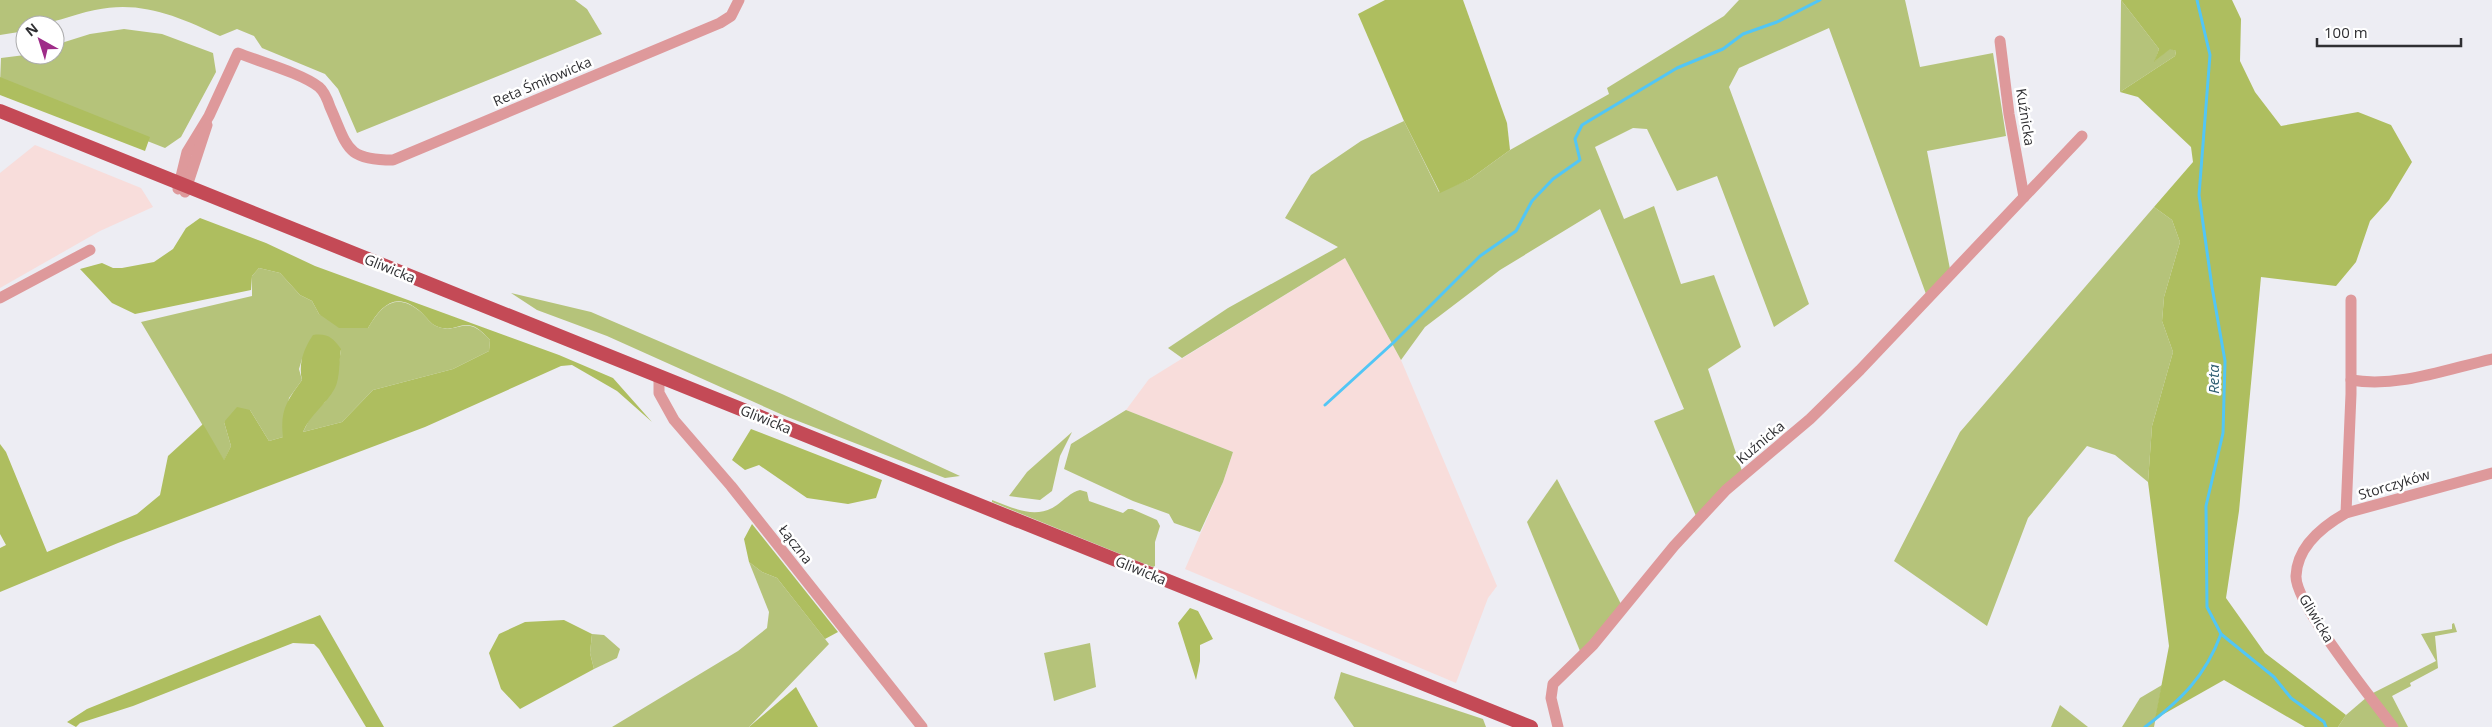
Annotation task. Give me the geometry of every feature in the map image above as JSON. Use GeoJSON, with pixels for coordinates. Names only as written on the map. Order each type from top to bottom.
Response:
{"type":"FeatureCollection","features":[{"type":"Feature","properties":{"kind":"main road","name":"Gliwicka"},"geometry":{"type":"LineString","coordinates":[[0,111],[182,188],[1531,727]]}},
{"type":"Feature","properties":{"kind":"street","name":"Reta Śmiłowicka"},"geometry":{"type":"LineString","coordinates":[[182,188],[187,152],[209,116],[238,52],[310,82],[321,89],[347,146],[356,155],[369,160],[393,160],[720,23],[731,16],[739,0]]}},
{"type":"Feature","properties":{"kind":"street","name":"Kuźnicka"},"geometry":{"type":"LineString","coordinates":[[2000,41],[2009,114],[2024,197]]}},
{"type":"Feature","properties":{"kind":"street","name":"Kuźnicka"},"geometry":{"type":"LineString","coordinates":[[1558,727],[1551,691],[1559,676],[1593,645],[1635,592],[1726,490],[1810,419],[1860,370],[2082,136]]}},
{"type":"Feature","properties":{"kind":"street"},"geometry":{"type":"LineString","coordinates":[[0,298],[90,250]]}},
{"type":"Feature","properties":{"kind":"street","name":"Storczyków"},"geometry":{"type":"LineString","coordinates":[[2351,300],[2351,380],[2346,514],[2444,484],[2492,473]]}},
{"type":"Feature","properties":{"kind":"street"},"geometry":{"type":"LineString","coordinates":[[2351,380],[2371,383],[2396,381],[2492,359]]}},
{"type":"Feature","properties":{"kind":"street","name":"Łączna"},"geometry":{"type":"LineString","coordinates":[[659,377],[659,393],[674,420],[731,486],[922,727]]}},
{"type":"Feature","properties":{"kind":"street","name":"Gliwicka"},"geometry":{"type":"LineString","coordinates":[[2346,514],[2328,523],[2316,534],[2298,560],[2296,578],[2309,610],[2322,630],[2393,727]]}},
{"type":"Feature","properties":{"kind":"shaded area"},"geometry":{"type":"Polygon","coordinates":[[[35,145],[141,188],[153,207],[100,231],[0,288],[0,173],[35,145]]]}},
{"type":"Feature","properties":{"kind":"shaded area"},"geometry":{"type":"Polygon","coordinates":[[[1345,258],[1401,360],[1497,586],[1488,598],[1456,683],[1185,569],[1223,482],[1233,452],[1126,410],[1149,379],[1345,258]]]}},
{"type":"Feature","properties":{"kind":"green space"},"geometry":{"type":"Polygon","coordinates":[[[0,0],[575,0],[587,9],[602,34],[357,133],[338,89],[325,74],[262,48],[254,36],[237,29],[220,36],[160,12],[129,7],[112,7],[65,18],[65,15],[15,15],[15,33],[0,35],[0,0]]]}},
{"type":"Feature","properties":{"kind":"green space"},"geometry":{"type":"Polygon","coordinates":[[[1385,0],[1463,0],[1507,123],[1510,150],[1470,179],[1440,193],[1404,121],[1358,14],[1385,0]]]}},
{"type":"Feature","properties":{"kind":"green space"},"geometry":{"type":"Polygon","coordinates":[[[1739,0],[1905,0],[1920,67],[1993,53],[2006,136],[1927,151],[1950,269],[1926,294],[1829,28],[1739,68],[1729,87],[1809,304],[1774,327],[1717,176],[1677,191],[1647,129],[1633,128],[1595,147],[1624,219],[1654,206],[1681,284],[1714,275],[1741,347],[1708,369],[1742,471],[1696,516],[1654,421],[1684,409],[1600,209],[1500,270],[1425,327],[1401,360],[1345,258],[1182,358],[1168,348],[1228,308],[1338,247],[1285,218],[1311,175],[1361,141],[1404,121],[1439,192],[1470,179],[1510,150],[1609,94],[1607,88],[1724,16],[1739,0]]]}},
{"type":"Feature","properties":{"kind":"green space"},"geometry":{"type":"Polygon","coordinates":[[[2121,0],[2159,49],[2155,61],[2170,48],[2176,51],[2175,56],[2120,92],[2121,0]]]}},
{"type":"Feature","properties":{"kind":"green space"},"geometry":{"type":"Polygon","coordinates":[[[2121,0],[2232,0],[2241,19],[2240,61],[2255,92],[2281,126],[2358,112],[2391,125],[2412,162],[2389,200],[2370,221],[2356,262],[2336,286],[2261,277],[2239,511],[2226,598],[2265,653],[2346,715],[2338,727],[2305,727],[2224,680],[2155,719],[2169,646],[2148,482],[2152,426],[2173,352],[2162,321],[2164,297],[2180,242],[2172,220],[2154,207],[2193,162],[2191,147],[2138,97],[2120,92],[2175,56],[2176,51],[2170,49],[2154,62],[2159,49],[2121,0]]]}},
{"type":"Feature","properties":{"kind":"green space"},"geometry":{"type":"Polygon","coordinates":[[[124,29],[162,34],[213,53],[216,72],[181,137],[165,148],[0,83],[1,58],[15,56],[15,65],[65,65],[65,42],[90,34],[124,29]]]}},
{"type":"Feature","properties":{"kind":"green space"},"geometry":{"type":"Polygon","coordinates":[[[0,77],[150,137],[145,151],[0,95],[0,77]]]}},
{"type":"Feature","properties":{"kind":"green space"},"geometry":{"type":"Polygon","coordinates":[[[2154,207],[2172,220],[2180,242],[2164,297],[2162,321],[2173,352],[2152,426],[2148,482],[2115,455],[2087,446],[2028,518],[1987,626],[1894,561],[1960,432],[2154,207]]]}},
{"type":"Feature","properties":{"kind":"green space"},"geometry":{"type":"Polygon","coordinates":[[[200,218],[266,243],[315,266],[559,355],[613,378],[652,422],[617,391],[572,365],[561,366],[425,427],[118,543],[0,592],[0,548],[6,545],[0,534],[0,444],[6,452],[47,552],[137,514],[160,495],[168,456],[203,424],[224,460],[231,446],[224,422],[237,407],[250,410],[269,441],[283,437],[283,413],[288,401],[302,380],[303,356],[313,335],[326,336],[333,339],[341,349],[338,379],[335,388],[303,432],[342,422],[373,390],[453,369],[489,351],[490,340],[481,331],[468,325],[451,328],[436,326],[413,306],[405,302],[398,301],[385,307],[379,312],[368,328],[339,328],[319,314],[312,301],[300,295],[280,273],[259,268],[252,276],[251,290],[135,314],[112,303],[80,269],[102,263],[113,268],[122,268],[154,262],[173,249],[186,228],[200,218]]]}},
{"type":"Feature","properties":{"kind":"green space"},"geometry":{"type":"Polygon","coordinates":[[[259,268],[280,273],[300,295],[312,301],[319,314],[356,327],[368,328],[379,312],[385,307],[391,303],[405,303],[413,306],[436,326],[451,328],[468,325],[481,331],[490,340],[489,351],[453,369],[373,390],[342,422],[303,432],[312,414],[325,402],[338,368],[341,350],[302,359],[299,369],[302,380],[289,398],[283,437],[269,441],[250,410],[224,422],[231,446],[224,461],[141,322],[252,296],[252,276],[259,268]]]}},
{"type":"Feature","properties":{"kind":"green space"},"geometry":{"type":"Polygon","coordinates":[[[511,293],[591,312],[782,394],[960,476],[945,478],[785,416],[607,336],[537,310],[511,293]]]}},
{"type":"Feature","properties":{"kind":"green space"},"geometry":{"type":"Polygon","coordinates":[[[1126,410],[1233,452],[1223,482],[1200,532],[1174,523],[1169,514],[1133,501],[1064,469],[1071,444],[1126,410]]]}},
{"type":"Feature","properties":{"kind":"green space"},"geometry":{"type":"Polygon","coordinates":[[[751,429],[882,480],[876,498],[848,504],[807,498],[759,465],[745,470],[732,460],[751,429]]]}},
{"type":"Feature","properties":{"kind":"green space"},"geometry":{"type":"Polygon","coordinates":[[[1072,432],[1060,456],[1052,491],[1040,500],[1009,496],[1027,472],[1072,432]]]}},
{"type":"Feature","properties":{"kind":"green space"},"geometry":{"type":"Polygon","coordinates":[[[1557,479],[1621,604],[1603,627],[1580,651],[1527,522],[1557,479]]]}},
{"type":"Feature","properties":{"kind":"green space"},"geometry":{"type":"Polygon","coordinates":[[[1080,490],[1087,492],[1089,501],[1123,513],[1128,509],[1132,509],[1157,520],[1160,526],[1155,542],[1155,566],[1145,564],[992,502],[992,500],[1024,511],[1041,512],[1057,505],[1071,494],[1080,490]]]}},
{"type":"Feature","properties":{"kind":"green space"},"geometry":{"type":"Polygon","coordinates":[[[752,524],[838,632],[825,639],[777,578],[762,572],[749,562],[744,539],[752,524]]]}},
{"type":"Feature","properties":{"kind":"green space"},"geometry":{"type":"Polygon","coordinates":[[[749,562],[762,572],[777,578],[829,644],[749,727],[612,727],[738,651],[767,628],[769,612],[749,562]]]}},
{"type":"Feature","properties":{"kind":"green space"},"geometry":{"type":"Polygon","coordinates":[[[1190,608],[1198,611],[1213,639],[1200,645],[1200,661],[1196,680],[1178,623],[1190,608]]]}},
{"type":"Feature","properties":{"kind":"green space"},"geometry":{"type":"Polygon","coordinates":[[[320,615],[384,727],[366,727],[319,649],[314,644],[293,643],[133,706],[80,723],[76,727],[67,722],[87,709],[320,615]]]}},
{"type":"Feature","properties":{"kind":"green space"},"geometry":{"type":"Polygon","coordinates":[[[564,620],[592,634],[590,653],[594,669],[520,709],[501,689],[489,653],[499,634],[525,622],[564,620]]]}},
{"type":"Feature","properties":{"kind":"green space"},"geometry":{"type":"Polygon","coordinates":[[[2454,623],[2457,632],[2435,636],[2438,668],[2410,683],[2411,686],[2392,696],[2408,727],[2395,727],[2371,694],[2436,661],[2421,634],[2452,629],[2452,624],[2454,623]]]}},
{"type":"Feature","properties":{"kind":"green space"},"geometry":{"type":"Polygon","coordinates":[[[592,634],[604,635],[620,649],[617,658],[594,669],[590,653],[592,634]]]}},
{"type":"Feature","properties":{"kind":"green space"},"geometry":{"type":"Polygon","coordinates":[[[1090,643],[1096,687],[1054,701],[1044,653],[1090,643]]]}},
{"type":"Feature","properties":{"kind":"green space"},"geometry":{"type":"Polygon","coordinates":[[[1341,672],[1483,719],[1486,727],[1354,727],[1334,698],[1341,672]]]}},
{"type":"Feature","properties":{"kind":"green space"},"geometry":{"type":"Polygon","coordinates":[[[2162,685],[2154,727],[2122,727],[2140,698],[2162,685]]]}},
{"type":"Feature","properties":{"kind":"green space"},"geometry":{"type":"Polygon","coordinates":[[[796,687],[818,727],[749,727],[796,687]]]}},
{"type":"Feature","properties":{"kind":"green space"},"geometry":{"type":"Polygon","coordinates":[[[2367,697],[2390,727],[2338,727],[2346,715],[2367,697]]]}},
{"type":"Feature","properties":{"kind":"green space"},"geometry":{"type":"Polygon","coordinates":[[[2060,705],[2088,727],[2051,727],[2060,705]]]}},
{"type":"Feature","properties":{"kind":"waterway"},"geometry":{"type":"LineString","coordinates":[[1325,405],[1393,343],[1480,256],[1516,231],[1532,201],[1553,179],[1580,160],[1575,139],[1582,125],[1677,68],[1723,49],[1743,34],[1777,22],[1820,0]]}},
{"type":"Feature","properties":{"kind":"waterway","name":"Reta"},"geometry":{"type":"LineString","coordinates":[[2145,727],[2181,697],[2199,675],[2215,649],[2221,634],[2207,607],[2206,506],[2223,433],[2225,361],[2199,195],[2210,55],[2197,0]]}},
{"type":"Feature","properties":{"kind":"waterway"},"geometry":{"type":"LineString","coordinates":[[2221,634],[2274,677],[2291,698],[2324,722],[2326,727]]}}]}
